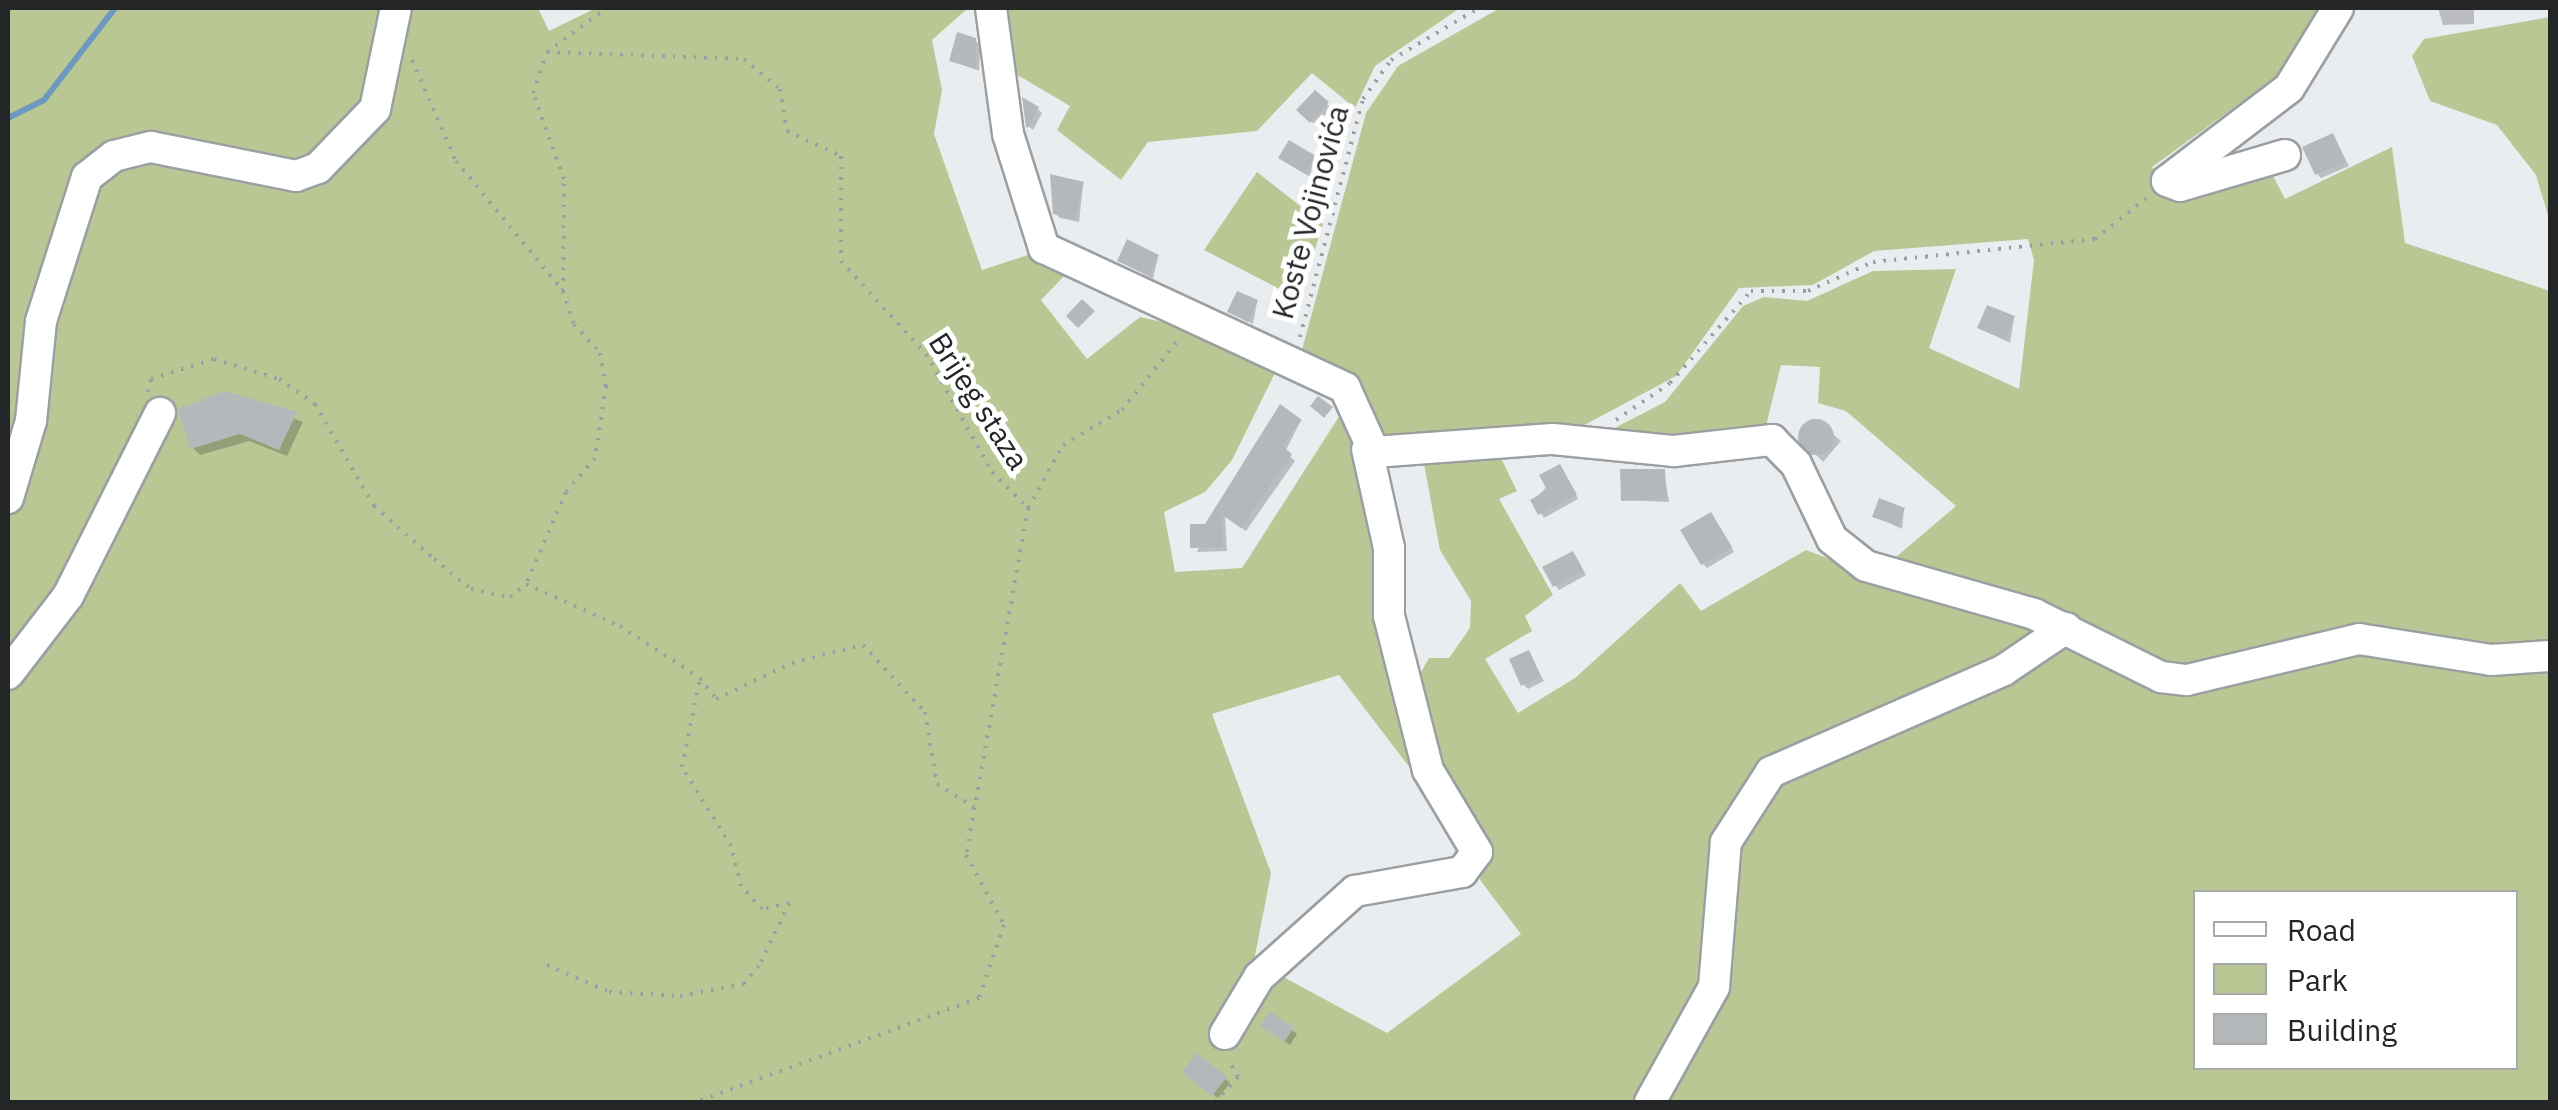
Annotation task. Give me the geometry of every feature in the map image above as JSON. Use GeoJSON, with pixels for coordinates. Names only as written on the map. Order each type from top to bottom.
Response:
{"type":"FeatureCollection","features":[{"type":"Feature","properties":{"kind":"street"},"geometry":{"type":"LineString","coordinates":[[8,498],[31,422],[41,321],[87,176],[114,156],[151,147],[296,176],[318,168],[375,110],[396,8]]}},
{"type":"Feature","properties":{"kind":"street"},"geometry":{"type":"LineString","coordinates":[[991,8],[1008,134],[1044,248],[1344,388],[1367,449],[1389,548],[1389,616],[1428,770],[1477,852],[1462,872],[1355,891],[1259,977],[1225,1034]]}},
{"type":"Feature","properties":{"kind":"street"},"geometry":{"type":"LineString","coordinates":[[2285,155],[2180,186],[2167,180],[2289,88],[2338,8]]}},
{"type":"Feature","properties":{"kind":"street"},"geometry":{"type":"LineString","coordinates":[[8,674],[68,596],[160,413]]}},
{"type":"Feature","properties":{"kind":"street"},"geometry":{"type":"LineString","coordinates":[[1367,449],[1578,442],[1674,452],[1772,440],[1796,464],[1818,519],[1866,566],[2066,628],[2161,677],[2186,680],[2359,639],[2476,658],[2550,656]]}},
{"type":"Feature","properties":{"kind":"street"},"geometry":{"type":"LineString","coordinates":[[1650,1102],[1714,988],[1726,842],[1771,772],[2004,670],[2066,628]]}},
{"type":"Feature","properties":{"kind":"path"},"geometry":{"type":"LineString","coordinates":[[160,413],[152,379],[201,362],[279,379],[315,404],[374,506],[434,560],[470,589],[510,597],[526,584],[566,492],[595,458],[606,386],[600,353],[574,324],[563,291],[564,179],[533,93],[547,52],[607,8]]}},
{"type":"Feature","properties":{"kind":"path","name":"Koste Vojinovića"},"geometry":{"type":"LineString","coordinates":[[1288,364],[1363,99],[1392,60],[1478,8]]}},
{"type":"Feature","properties":{"kind":"path","name":"Brijeg staza"},"geometry":{"type":"LineString","coordinates":[[547,52],[744,59],[780,89],[787,131],[841,156],[841,261],[926,354],[992,472],[1028,508],[966,854],[1004,925],[979,998],[696,1102]]}},
{"type":"Feature","properties":{"kind":"path"},"geometry":{"type":"LineString","coordinates":[[410,53],[456,162],[563,291]]}},
{"type":"Feature","properties":{"kind":"path"},"geometry":{"type":"LineString","coordinates":[[1578,442],[1670,383],[1750,291],[1808,291],[1873,262],[2096,240],[2167,180]]}},
{"type":"Feature","properties":{"kind":"path"},"geometry":{"type":"LineString","coordinates":[[1028,508],[1063,445],[1122,410],[1176,352],[1184,315]]}},
{"type":"Feature","properties":{"kind":"path"},"geometry":{"type":"LineString","coordinates":[[526,584],[620,626],[700,678],[716,700],[792,663],[863,644],[925,712],[937,784],[974,807]]}},
{"type":"Feature","properties":{"kind":"path"},"geometry":{"type":"LineString","coordinates":[[547,966],[608,992],[680,996],[744,984],[761,962],[790,903],[762,909],[741,886],[731,846],[682,767],[700,678]]}},
{"type":"Feature","properties":{"kind":"path"},"geometry":{"type":"LineString","coordinates":[[1214,1102],[1238,1077],[1225,1034]]}},
{"type":"Feature","properties":{"kind":"green space"},"geometry":{"type":"Polygon","coordinates":[[[8,8],[538,8],[549,31],[596,8],[968,8],[932,40],[942,90],[934,134],[982,270],[1034,253],[1069,271],[1041,300],[1087,359],[1140,317],[1196,330],[1277,369],[1232,460],[1205,492],[1164,512],[1175,572],[1242,568],[1349,401],[1417,777],[1339,675],[1212,714],[1271,873],[1254,961],[1387,1033],[1521,934],[1480,880],[1485,842],[1442,771],[1413,686],[1429,658],[1449,658],[1470,628],[1471,601],[1440,550],[1422,453],[1499,454],[1517,491],[1499,499],[1553,595],[1525,616],[1532,631],[1485,659],[1518,713],[1575,678],[1680,583],[1701,611],[1806,550],[1892,583],[1895,558],[1956,506],[1846,411],[1818,403],[1820,367],[1781,365],[1765,430],[1661,446],[1605,433],[1665,402],[1743,306],[1764,297],[1807,301],[1873,271],[1956,269],[1929,348],[2019,389],[2034,260],[2028,239],[1874,251],[1813,285],[1739,288],[1676,376],[1577,429],[1379,441],[1366,426],[1370,400],[1358,386],[1299,361],[1366,113],[1398,66],[1500,8],[2326,8],[2293,65],[2152,167],[2171,199],[2269,168],[2285,199],[2392,147],[2405,243],[2550,291],[2550,1102],[8,1102],[8,8]]]}},
{"type":"Feature","properties":{"kind":"green space"},"geometry":{"type":"Polygon","coordinates":[[[1000,8],[1460,8],[1375,66],[1355,108],[1312,73],[1257,131],[1148,142],[1121,180],[1057,130],[1070,106],[1006,68],[1000,8]]]}},
{"type":"Feature","properties":{"kind":"green space"},"geometry":{"type":"Polygon","coordinates":[[[2550,17],[2550,222],[2536,175],[2497,125],[2430,101],[2412,56],[2424,39],[2550,17]]]}},
{"type":"Feature","properties":{"kind":"green space"},"geometry":{"type":"Polygon","coordinates":[[[1257,172],[1323,224],[1299,299],[1204,250],[1257,172]]]}},
{"type":"Feature","properties":{"kind":"building"},"geometry":{"type":"Polygon","coordinates":[[[957,32],[976,38],[976,69],[949,61],[957,32]]]}},
{"type":"Feature","properties":{"kind":"building"},"geometry":{"type":"Polygon","coordinates":[[[1315,90],[1329,102],[1310,123],[1296,110],[1315,90]]]}},
{"type":"Feature","properties":{"kind":"building"},"geometry":{"type":"Polygon","coordinates":[[[1022,97],[1039,107],[1028,128],[1026,127],[1022,97]]]}},
{"type":"Feature","properties":{"kind":"building"},"geometry":{"type":"Polygon","coordinates":[[[2333,133],[2346,161],[2315,175],[2302,147],[2333,133]]]}},
{"type":"Feature","properties":{"kind":"building"},"geometry":{"type":"Polygon","coordinates":[[[1289,140],[1316,156],[1305,174],[1278,158],[1289,140]]]}},
{"type":"Feature","properties":{"kind":"building"},"geometry":{"type":"Polygon","coordinates":[[[1050,174],[1084,182],[1075,219],[1053,214],[1050,174]]]}},
{"type":"Feature","properties":{"kind":"building"},"geometry":{"type":"Polygon","coordinates":[[[1127,239],[1159,255],[1149,276],[1117,261],[1127,239]]]}},
{"type":"Feature","properties":{"kind":"building"},"geometry":{"type":"Polygon","coordinates":[[[1237,291],[1258,300],[1248,322],[1227,312],[1237,291]]]}},
{"type":"Feature","properties":{"kind":"building"},"geometry":{"type":"Polygon","coordinates":[[[1082,299],[1095,311],[1078,328],[1066,316],[1082,299]]]}},
{"type":"Feature","properties":{"kind":"building"},"geometry":{"type":"Polygon","coordinates":[[[1987,305],[2015,316],[2005,340],[1977,328],[1987,305]]]}},
{"type":"Feature","properties":{"kind":"building"},"geometry":{"type":"Polygon","coordinates":[[[225,391],[297,412],[279,450],[240,434],[190,449],[178,409],[225,391]]]}},
{"type":"Feature","properties":{"kind":"building"},"geometry":{"type":"Polygon","coordinates":[[[1318,396],[1333,407],[1324,418],[1310,406],[1318,396]]]}},
{"type":"Feature","properties":{"kind":"building"},"geometry":{"type":"Polygon","coordinates":[[[1280,404],[1302,420],[1282,446],[1292,454],[1241,528],[1222,515],[1223,547],[1190,548],[1190,524],[1205,524],[1280,404]]]}},
{"type":"Feature","properties":{"kind":"building"},"geometry":{"type":"Polygon","coordinates":[[[1816,419],[1829,424],[1834,437],[1829,450],[1816,455],[1803,450],[1798,437],[1803,424],[1816,419]]]}},
{"type":"Feature","properties":{"kind":"building"},"geometry":{"type":"Polygon","coordinates":[[[1560,464],[1577,495],[1538,515],[1530,500],[1547,490],[1539,475],[1560,464]]]}},
{"type":"Feature","properties":{"kind":"building"},"geometry":{"type":"Polygon","coordinates":[[[1620,469],[1665,469],[1666,499],[1621,501],[1620,469]]]}},
{"type":"Feature","properties":{"kind":"building"},"geometry":{"type":"Polygon","coordinates":[[[1879,498],[1905,508],[1898,526],[1872,517],[1879,498]]]}},
{"type":"Feature","properties":{"kind":"building"},"geometry":{"type":"Polygon","coordinates":[[[1711,512],[1732,547],[1701,565],[1680,530],[1711,512]]]}},
{"type":"Feature","properties":{"kind":"building"},"geometry":{"type":"Polygon","coordinates":[[[1573,551],[1583,570],[1553,587],[1542,567],[1573,551]]]}},
{"type":"Feature","properties":{"kind":"building"},"geometry":{"type":"Polygon","coordinates":[[[1529,650],[1541,676],[1521,686],[1509,659],[1529,650]]]}},
{"type":"Feature","properties":{"kind":"building"},"geometry":{"type":"Polygon","coordinates":[[[1270,1011],[1294,1028],[1284,1042],[1260,1026],[1270,1011]]]}},
{"type":"Feature","properties":{"kind":"building"},"geometry":{"type":"Polygon","coordinates":[[[1197,1053],[1227,1077],[1212,1096],[1182,1072],[1197,1053]]]}},
{"type":"Feature","properties":{"kind":"waterway"},"geometry":{"type":"LineString","coordinates":[[8,118],[44,100],[115,8]]}}]}
